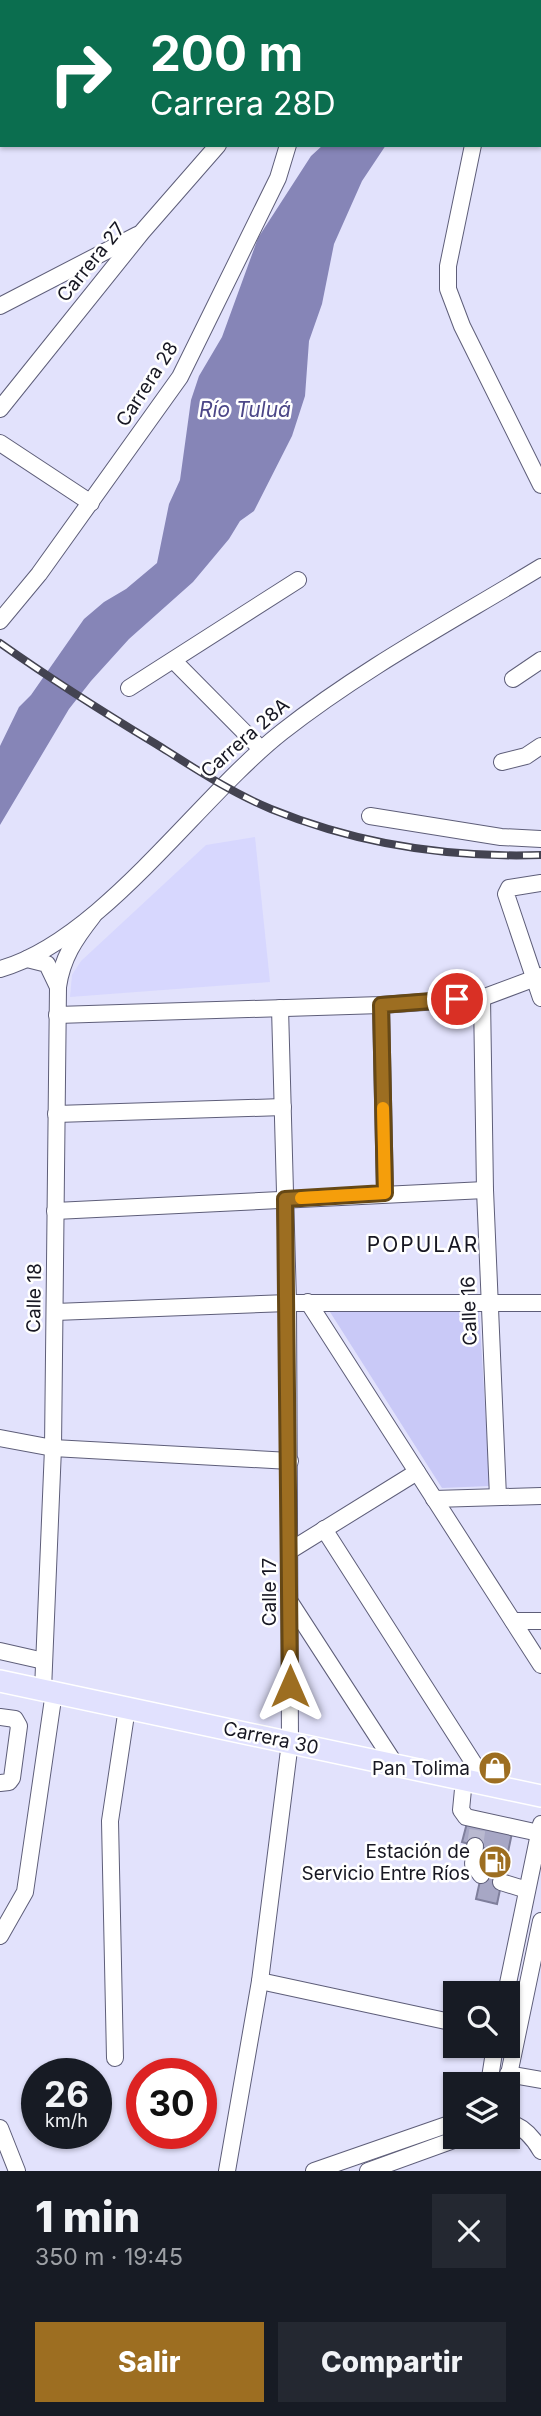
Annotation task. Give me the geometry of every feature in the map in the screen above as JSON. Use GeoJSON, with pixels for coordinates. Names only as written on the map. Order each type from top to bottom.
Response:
{"type":"FeatureCollection","features":[{"type":"Feature","properties":{"kind":"main road","name":"Carrera 30"},"geometry":{"type":"LineString","coordinates":[[0,1681],[541,1796]]}},
{"type":"Feature","properties":{"kind":"street","name":"Carrera 27"},"geometry":{"type":"LineString","coordinates":[[0,409],[142,232],[216,147]]}},
{"type":"Feature","properties":{"kind":"street","name":"Carrera 28"},"geometry":{"type":"LineString","coordinates":[[0,621],[91,503],[193,353],[278,178],[287,147]]}},
{"type":"Feature","properties":{"kind":"street"},"geometry":{"type":"LineString","coordinates":[[473,147],[449,266],[448,289],[462,326],[541,485]]}},
{"type":"Feature","properties":{"kind":"street"},"geometry":{"type":"LineString","coordinates":[[0,306],[142,232]]}},
{"type":"Feature","properties":{"kind":"street"},"geometry":{"type":"LineString","coordinates":[[0,443],[91,503]]}},
{"type":"Feature","properties":{"kind":"street","name":"Carrera 28A"},"geometry":{"type":"LineString","coordinates":[[0,969],[27,959],[93,916],[261,749],[343,688],[541,567]]}},
{"type":"Feature","properties":{"kind":"street"},"geometry":{"type":"LineString","coordinates":[[129,688],[298,580]]}},
{"type":"Feature","properties":{"kind":"street"},"geometry":{"type":"LineString","coordinates":[[513,680],[541,660]]}},
{"type":"Feature","properties":{"kind":"street"},"geometry":{"type":"LineString","coordinates":[[174,661],[261,749]]}},
{"type":"Feature","properties":{"kind":"street"},"geometry":{"type":"LineString","coordinates":[[502,762],[526,756],[541,746]]}},
{"type":"Feature","properties":{"kind":"street"},"geometry":{"type":"LineString","coordinates":[[370,816],[500,837],[541,839]]}},
{"type":"Feature","properties":{"kind":"street"},"geometry":{"type":"LineString","coordinates":[[541,883],[509,888],[506,894],[537,978],[541,998]]}},
{"type":"Feature","properties":{"kind":"street","name":"Calle 18"},"geometry":{"type":"LineString","coordinates":[[0,1936],[25,1892],[48,1691],[44,1661],[55,1312],[58,987],[61,965],[68,950],[93,916]]}},
{"type":"Feature","properties":{"kind":"street"},"geometry":{"type":"LineString","coordinates":[[27,959],[47,964],[58,987]]}},
{"type":"Feature","properties":{"kind":"street"},"geometry":{"type":"LineString","coordinates":[[57,1015],[381,1005],[482,998],[537,978]]}},
{"type":"Feature","properties":{"kind":"street","name":"Calle 16"},"geometry":{"type":"LineString","coordinates":[[482,998],[485,1190],[498,1497]]}},
{"type":"Feature","properties":{"kind":"street"},"geometry":{"type":"LineString","coordinates":[[381,1005],[385,1193]]}},
{"type":"Feature","properties":{"kind":"street","name":"Calle 17"},"geometry":{"type":"LineString","coordinates":[[227,2171],[260,1981],[290,1742],[288,1303],[280,1008]]}},
{"type":"Feature","properties":{"kind":"street"},"geometry":{"type":"LineString","coordinates":[[56,1114],[283,1107]]}},
{"type":"Feature","properties":{"kind":"street"},"geometry":{"type":"LineString","coordinates":[[55,1211],[485,1190]]}},
{"type":"Feature","properties":{"kind":"street"},"geometry":{"type":"LineString","coordinates":[[308,1302],[541,1665]]}},
{"type":"Feature","properties":{"kind":"street"},"geometry":{"type":"LineString","coordinates":[[55,1312],[308,1302],[541,1303]]}},
{"type":"Feature","properties":{"kind":"street"},"geometry":{"type":"LineString","coordinates":[[0,1438],[52,1448],[290,1461]]}},
{"type":"Feature","properties":{"kind":"street"},"geometry":{"type":"LineString","coordinates":[[290,1550],[417,1472]]}},
{"type":"Feature","properties":{"kind":"street"},"geometry":{"type":"LineString","coordinates":[[434,1499],[541,1496]]}},
{"type":"Feature","properties":{"kind":"street"},"geometry":{"type":"LineString","coordinates":[[324,1529],[486,1784]]}},
{"type":"Feature","properties":{"kind":"street"},"geometry":{"type":"LineString","coordinates":[[290,1602],[395,1764]]}},
{"type":"Feature","properties":{"kind":"street"},"geometry":{"type":"LineString","coordinates":[[513,1621],[541,1621]]}},
{"type":"Feature","properties":{"kind":"street"},"geometry":{"type":"LineString","coordinates":[[0,1651],[44,1661]]}},
{"type":"Feature","properties":{"kind":"street"},"geometry":{"type":"LineString","coordinates":[[116,2058],[110,1821],[127,1708]]}},
{"type":"Feature","properties":{"kind":"street"},"geometry":{"type":"LineString","coordinates":[[0,1717],[15,1719],[19,1726],[12,1778],[9,1782],[0,1783]]}},
{"type":"Feature","properties":{"kind":"street"},"geometry":{"type":"LineString","coordinates":[[464,1779],[461,1810],[466,1816],[479,1823],[540,1829],[508,1981]]}},
{"type":"Feature","properties":{"kind":"street"},"geometry":{"type":"LineString","coordinates":[[475,1846],[473,1864],[481,1875]]}},
{"type":"Feature","properties":{"kind":"street"},"geometry":{"type":"LineString","coordinates":[[501,1882],[527,1890]]}},
{"type":"Feature","properties":{"kind":"street"},"geometry":{"type":"LineString","coordinates":[[509,2072],[541,1921]]}},
{"type":"Feature","properties":{"kind":"street"},"geometry":{"type":"LineString","coordinates":[[260,1981],[443,2019]]}},
{"type":"Feature","properties":{"kind":"street"},"geometry":{"type":"LineString","coordinates":[[520,2079],[541,2080]]}},
{"type":"Feature","properties":{"kind":"street"},"geometry":{"type":"LineString","coordinates":[[314,2171],[443,2126]]}},
{"type":"Feature","properties":{"kind":"street"},"geometry":{"type":"LineString","coordinates":[[0,2127],[17,2171]]}},
{"type":"Feature","properties":{"kind":"street"},"geometry":{"type":"LineString","coordinates":[[520,2127],[534,2138],[541,2151]]}},
{"type":"Feature","properties":{"kind":"street"},"geometry":{"type":"LineString","coordinates":[[377,2170],[443,2144]]}},
{"type":"Feature","properties":{"kind":"shaded area"},"geometry":{"type":"Polygon","coordinates":[[[255,837],[270,982],[70,997],[72,975],[81,961],[206,845],[255,837]]]}},
{"type":"Feature","properties":{"kind":"shaded area"},"geometry":{"type":"Polygon","coordinates":[[[479,1309],[490,1486],[442,1488],[330,1312],[479,1309]]]}},
{"type":"Feature","properties":{"kind":"water","name":"Río Tuluá"},"geometry":{"type":"Polygon","coordinates":[[[321,147],[385,147],[362,181],[334,244],[322,304],[309,341],[305,396],[292,436],[254,511],[240,521],[229,539],[193,582],[129,639],[91,681],[69,709],[0,825],[0,746],[19,707],[31,695],[84,619],[157,563],[169,504],[180,480],[191,400],[199,376],[222,337],[258,238],[311,156],[321,147]]]}},
{"type":"Feature","properties":{"kind":"building","name":"Estación de Servicio Entre Ríos"},"geometry":{"type":"Polygon","coordinates":[[[467,1823],[512,1833],[497,1904],[476,1899],[487,1849],[462,1842],[467,1823]]]}},
{"type":"Feature","properties":{"kind":"tunnel"},"geometry":{"type":"LineString","coordinates":[[475,1846],[478,1825]]}},
{"type":"Feature","properties":{"kind":"railway"},"geometry":{"type":"LineString","coordinates":[[0,643],[198,771],[271,809],[337,831],[404,846],[472,854],[541,855]]}},
{"type":"Feature","properties":{"kind":"slow traffic"},"geometry":{"type":"LineString","coordinates":[[301,1198],[385,1193],[383,1108]]}},
{"type":"Feature","properties":{"kind":"place","name":"Pan Tolima"},"geometry":{"type":"Point","coordinates":[495,1768]}},
{"type":"Feature","properties":{"kind":"place","name":"Estación de Servicio Entre Ríos"},"geometry":{"type":"Point","coordinates":[495,1862]}},
{"type":"Feature","properties":{"kind":"district","name":"POPULAR"},"geometry":{"type":"Point","coordinates":[423,1244]}},
{"type":"Feature","properties":{"kind":"route"},"geometry":{"type":"LineString","coordinates":[[290,1686],[289,1329],[285,1199],[385,1193],[381,1005],[457,999]]}}]}
